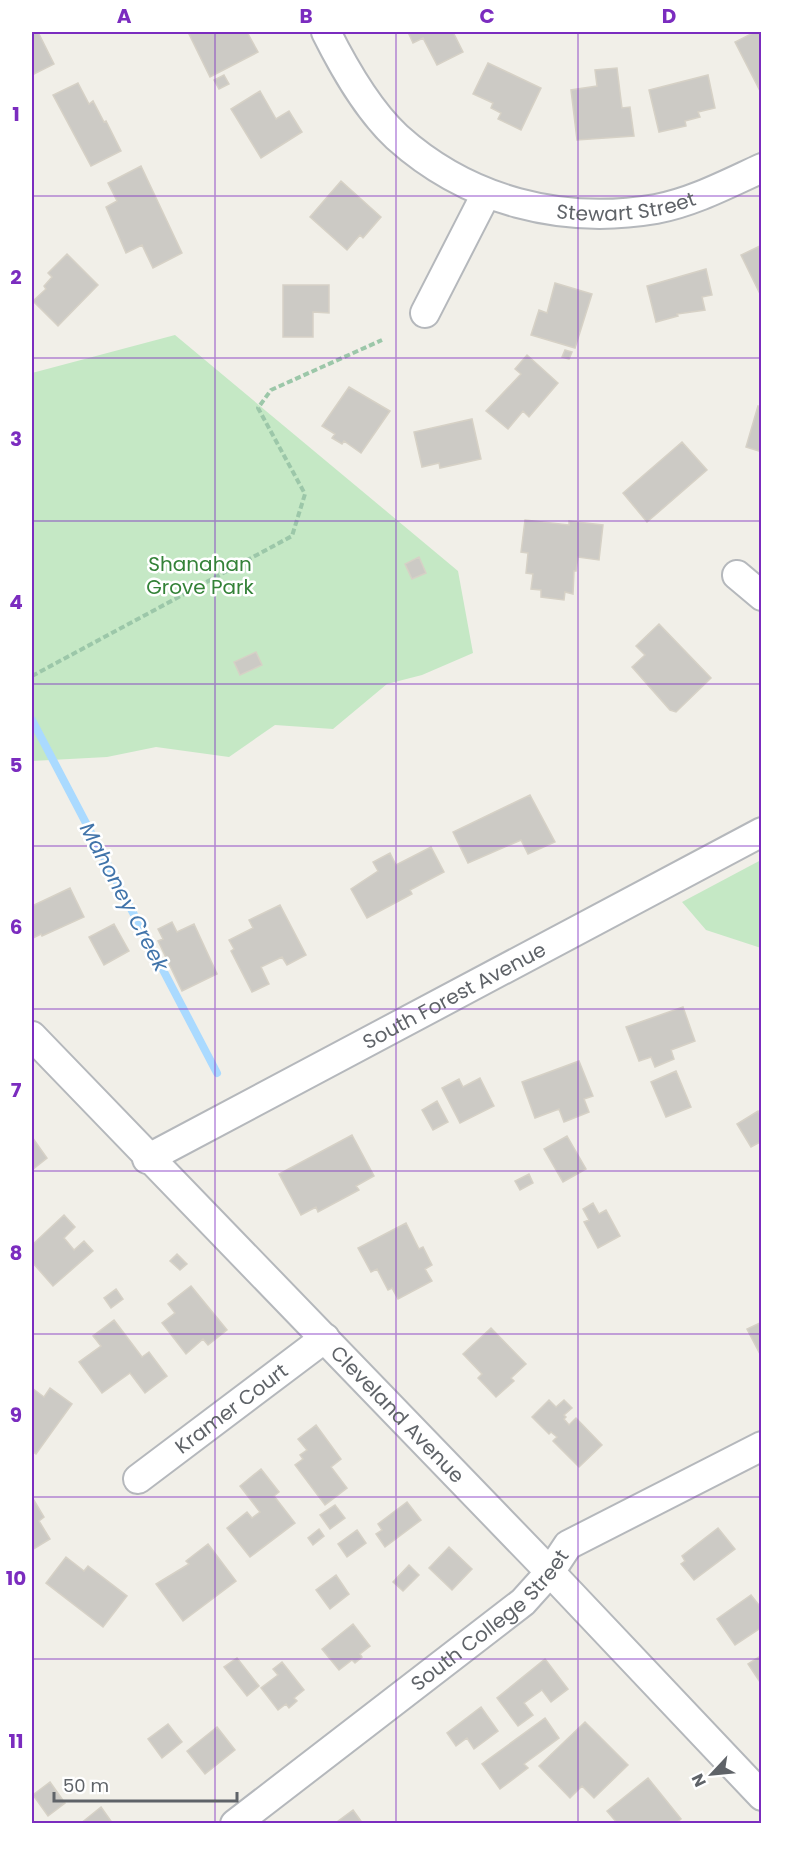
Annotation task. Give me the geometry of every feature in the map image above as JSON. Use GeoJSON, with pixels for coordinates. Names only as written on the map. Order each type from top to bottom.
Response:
{"type":"FeatureCollection","features":[{"type":"Feature","properties":{"kind":"street","name":"Stewart Street"},"geometry":{"type":"LineString","coordinates":[[326,32],[363,95],[396,136],[438,169],[486,194],[519,205],[565,213],[611,214],[657,209],[703,195],[762,168]]}},
{"type":"Feature","properties":{"kind":"street"},"geometry":{"type":"LineString","coordinates":[[425,313],[486,194]]}},
{"type":"Feature","properties":{"kind":"street"},"geometry":{"type":"LineString","coordinates":[[737,575],[762,596]]}},
{"type":"Feature","properties":{"kind":"street","name":"South Forest Avenue"},"geometry":{"type":"LineString","coordinates":[[147,1159],[762,832]]}},
{"type":"Feature","properties":{"kind":"street","name":"Cleveland Avenue"},"geometry":{"type":"LineString","coordinates":[[32,1036],[147,1159],[550,1572],[762,1796]]}},
{"type":"Feature","properties":{"kind":"street","name":"Kramer Court"},"geometry":{"type":"LineString","coordinates":[[138,1479],[324,1338]]}},
{"type":"Feature","properties":{"kind":"street","name":"South College Street"},"geometry":{"type":"LineString","coordinates":[[235,1824],[523,1602],[550,1572],[568,1545],[762,1446]]}},
{"type":"Feature","properties":{"kind":"path"},"geometry":{"type":"LineString","coordinates":[[32,676],[292,536],[305,494],[258,408],[271,390],[382,340]]}},
{"type":"Feature","properties":{"kind":"green space","name":"Shanahan Grove Park"},"geometry":{"type":"Polygon","coordinates":[[[175,335],[458,571],[473,653],[422,675],[387,684],[333,729],[275,725],[229,757],[156,747],[107,757],[32,761],[32,373],[175,335]]]}},
{"type":"Feature","properties":{"kind":"green space"},"geometry":{"type":"Polygon","coordinates":[[[761,860],[761,948],[706,930],[682,902],[761,860]]]}},
{"type":"Feature","properties":{"kind":"building"},"geometry":{"type":"Polygon","coordinates":[[[32,32],[38,32],[54,64],[32,75],[32,32]]]}},
{"type":"Feature","properties":{"kind":"building"},"geometry":{"type":"Polygon","coordinates":[[[193,32],[247,32],[258,52],[210,77],[189,34],[193,32]]]}},
{"type":"Feature","properties":{"kind":"building"},"geometry":{"type":"Polygon","coordinates":[[[408,32],[453,32],[463,52],[437,65],[423,38],[413,43],[408,32]]]}},
{"type":"Feature","properties":{"kind":"building"},"geometry":{"type":"Polygon","coordinates":[[[755,32],[762,32],[759,89],[735,42],[755,32]]]}},
{"type":"Feature","properties":{"kind":"building"},"geometry":{"type":"Polygon","coordinates":[[[488,63],[541,88],[521,130],[498,119],[501,113],[491,108],[493,103],[473,94],[488,63]]]}},
{"type":"Feature","properties":{"kind":"building"},"geometry":{"type":"Polygon","coordinates":[[[617,68],[622,108],[630,107],[634,136],[577,140],[571,90],[597,86],[595,70],[617,68]]]}},
{"type":"Feature","properties":{"kind":"building"},"geometry":{"type":"Polygon","coordinates":[[[224,75],[229,84],[219,89],[214,80],[224,75]]]}},
{"type":"Feature","properties":{"kind":"building"},"geometry":{"type":"Polygon","coordinates":[[[708,75],[715,108],[698,112],[700,117],[685,121],[686,126],[659,132],[649,90],[708,75]]]}},
{"type":"Feature","properties":{"kind":"building"},"geometry":{"type":"Polygon","coordinates":[[[78,83],[89,104],[93,101],[104,122],[106,121],[121,151],[91,166],[53,95],[78,83]]]}},
{"type":"Feature","properties":{"kind":"building"},"geometry":{"type":"Polygon","coordinates":[[[260,91],[276,119],[289,111],[302,132],[261,158],[231,109],[260,91]]]}},
{"type":"Feature","properties":{"kind":"building"},"geometry":{"type":"Polygon","coordinates":[[[141,166],[182,253],[153,268],[142,245],[126,253],[106,207],[117,201],[108,183],[141,166]]]}},
{"type":"Feature","properties":{"kind":"building"},"geometry":{"type":"Polygon","coordinates":[[[341,181],[381,217],[363,238],[360,235],[347,250],[310,217],[341,181]]]}},
{"type":"Feature","properties":{"kind":"building"},"geometry":{"type":"Polygon","coordinates":[[[762,245],[762,298],[741,255],[762,245]]]}},
{"type":"Feature","properties":{"kind":"building"},"geometry":{"type":"Polygon","coordinates":[[[67,254],[98,285],[58,326],[33,301],[46,289],[44,286],[52,277],[48,273],[67,254]]]}},
{"type":"Feature","properties":{"kind":"building"},"geometry":{"type":"Polygon","coordinates":[[[706,269],[712,295],[702,297],[705,310],[677,314],[678,316],[656,322],[647,286],[706,269]]]}},
{"type":"Feature","properties":{"kind":"building"},"geometry":{"type":"Polygon","coordinates":[[[555,283],[592,294],[575,348],[531,335],[539,310],[547,313],[555,283]]]}},
{"type":"Feature","properties":{"kind":"building"},"geometry":{"type":"Polygon","coordinates":[[[283,285],[329,285],[329,313],[313,312],[313,337],[283,337],[283,285]]]}},
{"type":"Feature","properties":{"kind":"building"},"geometry":{"type":"Polygon","coordinates":[[[565,350],[572,352],[569,359],[562,357],[565,350]]]}},
{"type":"Feature","properties":{"kind":"building"},"geometry":{"type":"Polygon","coordinates":[[[527,355],[558,383],[529,417],[523,411],[508,429],[486,411],[521,374],[515,369],[527,355]]]}},
{"type":"Feature","properties":{"kind":"building"},"geometry":{"type":"Polygon","coordinates":[[[349,387],[390,411],[361,453],[344,441],[342,444],[332,438],[335,434],[322,426],[349,387]]]}},
{"type":"Feature","properties":{"kind":"building"},"geometry":{"type":"Polygon","coordinates":[[[758,406],[762,407],[762,452],[746,447],[758,406]]]}},
{"type":"Feature","properties":{"kind":"building"},"geometry":{"type":"Polygon","coordinates":[[[472,419],[481,459],[440,468],[439,463],[422,467],[414,432],[472,419]]]}},
{"type":"Feature","properties":{"kind":"building"},"geometry":{"type":"Polygon","coordinates":[[[682,442],[707,470],[647,522],[623,493],[682,442]]]}},
{"type":"Feature","properties":{"kind":"building"},"geometry":{"type":"Polygon","coordinates":[[[525,520],[569,525],[569,521],[603,525],[599,560],[578,557],[576,571],[574,571],[573,594],[565,592],[564,600],[541,597],[541,590],[531,589],[533,574],[526,573],[528,553],[521,552],[525,520]]]}},
{"type":"Feature","properties":{"kind":"building"},"geometry":{"type":"Polygon","coordinates":[[[419,557],[426,573],[412,579],[405,564],[419,557]]]}},
{"type":"Feature","properties":{"kind":"building"},"geometry":{"type":"Polygon","coordinates":[[[659,624],[711,678],[676,712],[670,710],[632,667],[645,655],[636,646],[659,624]]]}},
{"type":"Feature","properties":{"kind":"building"},"geometry":{"type":"Polygon","coordinates":[[[256,652],[262,665],[240,675],[234,662],[256,652]]]}},
{"type":"Feature","properties":{"kind":"building"},"geometry":{"type":"Polygon","coordinates":[[[530,795],[555,842],[528,854],[521,840],[468,863],[453,832],[530,795]]]}},
{"type":"Feature","properties":{"kind":"building"},"geometry":{"type":"Polygon","coordinates":[[[431,847],[444,872],[410,890],[412,894],[367,918],[351,889],[378,871],[373,862],[390,853],[396,865],[431,847]]]}},
{"type":"Feature","properties":{"kind":"building"},"geometry":{"type":"Polygon","coordinates":[[[70,888],[84,917],[33,938],[32,906],[70,888]]]}},
{"type":"Feature","properties":{"kind":"building"},"geometry":{"type":"Polygon","coordinates":[[[280,905],[306,955],[287,965],[282,957],[261,967],[269,984],[252,992],[231,951],[234,949],[229,940],[253,928],[249,920],[280,905]]]}},
{"type":"Feature","properties":{"kind":"building"},"geometry":{"type":"Polygon","coordinates":[[[172,922],[177,932],[194,924],[217,974],[182,991],[158,941],[163,939],[158,929],[172,922]]]}},
{"type":"Feature","properties":{"kind":"building"},"geometry":{"type":"Polygon","coordinates":[[[114,924],[129,951],[104,965],[89,937],[114,924]]]}},
{"type":"Feature","properties":{"kind":"building"},"geometry":{"type":"Polygon","coordinates":[[[683,1007],[695,1041],[671,1050],[674,1059],[655,1067],[651,1057],[639,1061],[626,1027],[683,1007]]]}},
{"type":"Feature","properties":{"kind":"building"},"geometry":{"type":"Polygon","coordinates":[[[579,1061],[593,1096],[584,1099],[589,1112],[564,1122],[559,1109],[535,1118],[522,1082],[579,1061]]]}},
{"type":"Feature","properties":{"kind":"building"},"geometry":{"type":"Polygon","coordinates":[[[676,1071],[691,1107],[666,1117],[651,1082],[676,1071]]]}},
{"type":"Feature","properties":{"kind":"building"},"geometry":{"type":"Polygon","coordinates":[[[480,1078],[494,1106],[460,1123],[442,1088],[459,1079],[463,1087],[480,1078]]]}},
{"type":"Feature","properties":{"kind":"building"},"geometry":{"type":"Polygon","coordinates":[[[437,1101],[448,1122],[433,1130],[422,1110],[437,1101]]]}},
{"type":"Feature","properties":{"kind":"building"},"geometry":{"type":"Polygon","coordinates":[[[758,1111],[762,1117],[762,1141],[751,1147],[737,1124],[758,1111]]]}},
{"type":"Feature","properties":{"kind":"building"},"geometry":{"type":"Polygon","coordinates":[[[352,1135],[374,1176],[356,1186],[359,1190],[318,1212],[316,1207],[301,1215],[279,1174],[352,1135]]]}},
{"type":"Feature","properties":{"kind":"building"},"geometry":{"type":"Polygon","coordinates":[[[567,1136],[586,1169],[563,1182],[544,1149],[567,1136]]]}},
{"type":"Feature","properties":{"kind":"building"},"geometry":{"type":"Polygon","coordinates":[[[32,1137],[47,1158],[32,1170],[32,1137]]]}},
{"type":"Feature","properties":{"kind":"building"},"geometry":{"type":"Polygon","coordinates":[[[529,1174],[533,1183],[520,1190],[515,1181],[529,1174]]]}},
{"type":"Feature","properties":{"kind":"building"},"geometry":{"type":"Polygon","coordinates":[[[593,1203],[599,1214],[606,1210],[620,1236],[598,1248],[584,1222],[589,1220],[583,1209],[593,1203]]]}},
{"type":"Feature","properties":{"kind":"building"},"geometry":{"type":"Polygon","coordinates":[[[64,1215],[75,1227],[64,1238],[74,1250],[84,1241],[93,1251],[53,1286],[32,1262],[32,1245],[64,1215]]]}},
{"type":"Feature","properties":{"kind":"building"},"geometry":{"type":"Polygon","coordinates":[[[406,1223],[419,1249],[423,1247],[432,1265],[425,1269],[432,1281],[398,1299],[392,1288],[388,1290],[377,1269],[371,1272],[358,1248],[406,1223]]]}},
{"type":"Feature","properties":{"kind":"building"},"geometry":{"type":"Polygon","coordinates":[[[177,1254],[187,1264],[180,1270],[170,1261],[177,1254]]]}},
{"type":"Feature","properties":{"kind":"building"},"geometry":{"type":"Polygon","coordinates":[[[191,1286],[227,1330],[208,1345],[203,1339],[186,1354],[162,1323],[175,1313],[168,1304],[191,1286]]]}},
{"type":"Feature","properties":{"kind":"building"},"geometry":{"type":"Polygon","coordinates":[[[116,1289],[123,1299],[111,1308],[104,1298],[116,1289]]]}},
{"type":"Feature","properties":{"kind":"building"},"geometry":{"type":"Polygon","coordinates":[[[114,1320],[142,1357],[149,1352],[167,1376],[145,1393],[130,1373],[102,1393],[79,1362],[101,1346],[93,1336],[114,1320]]]}},
{"type":"Feature","properties":{"kind":"building"},"geometry":{"type":"Polygon","coordinates":[[[762,1322],[762,1358],[747,1329],[762,1322]]]}},
{"type":"Feature","properties":{"kind":"building"},"geometry":{"type":"Polygon","coordinates":[[[491,1328],[526,1364],[511,1378],[514,1381],[496,1397],[478,1378],[482,1374],[463,1354],[491,1328]]]}},
{"type":"Feature","properties":{"kind":"building"},"geometry":{"type":"Polygon","coordinates":[[[32,1388],[44,1397],[50,1388],[72,1404],[36,1454],[32,1451],[32,1388]]]}},
{"type":"Feature","properties":{"kind":"building"},"geometry":{"type":"Polygon","coordinates":[[[549,1400],[556,1407],[564,1400],[572,1408],[564,1415],[569,1425],[576,1418],[602,1445],[579,1467],[553,1441],[557,1437],[551,1432],[549,1434],[532,1417],[549,1400]]]}},
{"type":"Feature","properties":{"kind":"building"},"geometry":{"type":"Polygon","coordinates":[[[316,1425],[341,1459],[331,1467],[347,1488],[325,1505],[295,1465],[303,1459],[300,1455],[307,1450],[298,1439],[316,1425]]]}},
{"type":"Feature","properties":{"kind":"building"},"geometry":{"type":"Polygon","coordinates":[[[261,1469],[279,1492],[274,1496],[295,1523],[250,1557],[227,1528],[247,1512],[252,1518],[260,1512],[240,1486],[261,1469]]]}},
{"type":"Feature","properties":{"kind":"building"},"geometry":{"type":"Polygon","coordinates":[[[32,1497],[44,1517],[39,1521],[50,1539],[32,1550],[32,1497]]]}},
{"type":"Feature","properties":{"kind":"building"},"geometry":{"type":"Polygon","coordinates":[[[407,1502],[421,1520],[385,1547],[376,1534],[382,1530],[378,1524],[407,1502]]]}},
{"type":"Feature","properties":{"kind":"building"},"geometry":{"type":"Polygon","coordinates":[[[335,1505],[345,1518],[330,1529],[320,1515],[335,1505]]]}},
{"type":"Feature","properties":{"kind":"building"},"geometry":{"type":"Polygon","coordinates":[[[718,1528],[735,1549],[694,1580],[681,1564],[685,1561],[682,1556],[718,1528]]]}},
{"type":"Feature","properties":{"kind":"building"},"geometry":{"type":"Polygon","coordinates":[[[319,1529],[324,1536],[313,1545],[308,1538],[319,1529]]]}},
{"type":"Feature","properties":{"kind":"building"},"geometry":{"type":"Polygon","coordinates":[[[357,1530],[366,1543],[347,1557],[338,1544],[357,1530]]]}},
{"type":"Feature","properties":{"kind":"building"},"geometry":{"type":"Polygon","coordinates":[[[208,1544],[236,1581],[183,1621],[156,1584],[189,1564],[186,1561],[208,1544]]]}},
{"type":"Feature","properties":{"kind":"building"},"geometry":{"type":"Polygon","coordinates":[[[449,1547],[472,1569],[452,1590],[429,1568],[449,1547]]]}},
{"type":"Feature","properties":{"kind":"building"},"geometry":{"type":"Polygon","coordinates":[[[66,1557],[84,1571],[88,1566],[127,1596],[103,1627],[46,1583],[66,1557]]]}},
{"type":"Feature","properties":{"kind":"building"},"geometry":{"type":"Polygon","coordinates":[[[409,1565],[419,1575],[403,1591],[393,1582],[409,1565]]]}},
{"type":"Feature","properties":{"kind":"building"},"geometry":{"type":"Polygon","coordinates":[[[336,1575],[349,1594],[330,1609],[316,1590],[336,1575]]]}},
{"type":"Feature","properties":{"kind":"building"},"geometry":{"type":"Polygon","coordinates":[[[751,1595],[762,1609],[762,1627],[735,1645],[717,1619],[751,1595]]]}},
{"type":"Feature","properties":{"kind":"building"},"geometry":{"type":"Polygon","coordinates":[[[353,1624],[370,1646],[360,1654],[362,1657],[355,1663],[352,1660],[339,1670],[322,1649],[353,1624]]]}},
{"type":"Feature","properties":{"kind":"building"},"geometry":{"type":"Polygon","coordinates":[[[762,1655],[762,1685],[748,1664],[762,1655]]]}},
{"type":"Feature","properties":{"kind":"building"},"geometry":{"type":"Polygon","coordinates":[[[237,1658],[259,1686],[247,1696],[224,1667],[237,1658]]]}},
{"type":"Feature","properties":{"kind":"building"},"geometry":{"type":"Polygon","coordinates":[[[545,1659],[568,1689],[551,1702],[542,1690],[524,1703],[533,1715],[518,1726],[497,1698],[545,1659]]]}},
{"type":"Feature","properties":{"kind":"building"},"geometry":{"type":"Polygon","coordinates":[[[282,1662],[304,1690],[294,1698],[297,1701],[289,1708],[286,1704],[278,1710],[261,1688],[278,1675],[273,1669],[282,1662]]]}},
{"type":"Feature","properties":{"kind":"building"},"geometry":{"type":"Polygon","coordinates":[[[481,1707],[498,1731],[474,1749],[467,1738],[456,1746],[447,1733],[481,1707]]]}},
{"type":"Feature","properties":{"kind":"building"},"geometry":{"type":"Polygon","coordinates":[[[545,1718],[559,1738],[524,1764],[528,1768],[500,1789],[482,1764],[545,1718]]]}},
{"type":"Feature","properties":{"kind":"building"},"geometry":{"type":"Polygon","coordinates":[[[585,1722],[628,1765],[594,1798],[582,1786],[570,1798],[539,1766],[585,1722]]]}},
{"type":"Feature","properties":{"kind":"building"},"geometry":{"type":"Polygon","coordinates":[[[168,1724],[182,1742],[162,1758],[148,1739],[168,1724]]]}},
{"type":"Feature","properties":{"kind":"building"},"geometry":{"type":"Polygon","coordinates":[[[217,1727],[235,1750],[205,1774],[187,1751],[217,1727]]]}},
{"type":"Feature","properties":{"kind":"building"},"geometry":{"type":"Polygon","coordinates":[[[648,1778],[681,1819],[675,1824],[618,1824],[607,1811],[648,1778]]]}},
{"type":"Feature","properties":{"kind":"building"},"geometry":{"type":"Polygon","coordinates":[[[50,1782],[65,1803],[48,1816],[33,1795],[50,1782]]]}},
{"type":"Feature","properties":{"kind":"building"},"geometry":{"type":"Polygon","coordinates":[[[101,1807],[113,1824],[80,1824],[101,1807]]]}},
{"type":"Feature","properties":{"kind":"building"},"geometry":{"type":"Polygon","coordinates":[[[353,1810],[363,1824],[337,1822],[353,1810]]]}},
{"type":"Feature","properties":{"kind":"waterway","name":"Mahoney Creek"},"geometry":{"type":"LineString","coordinates":[[32,720],[217,1073]]}}]}
